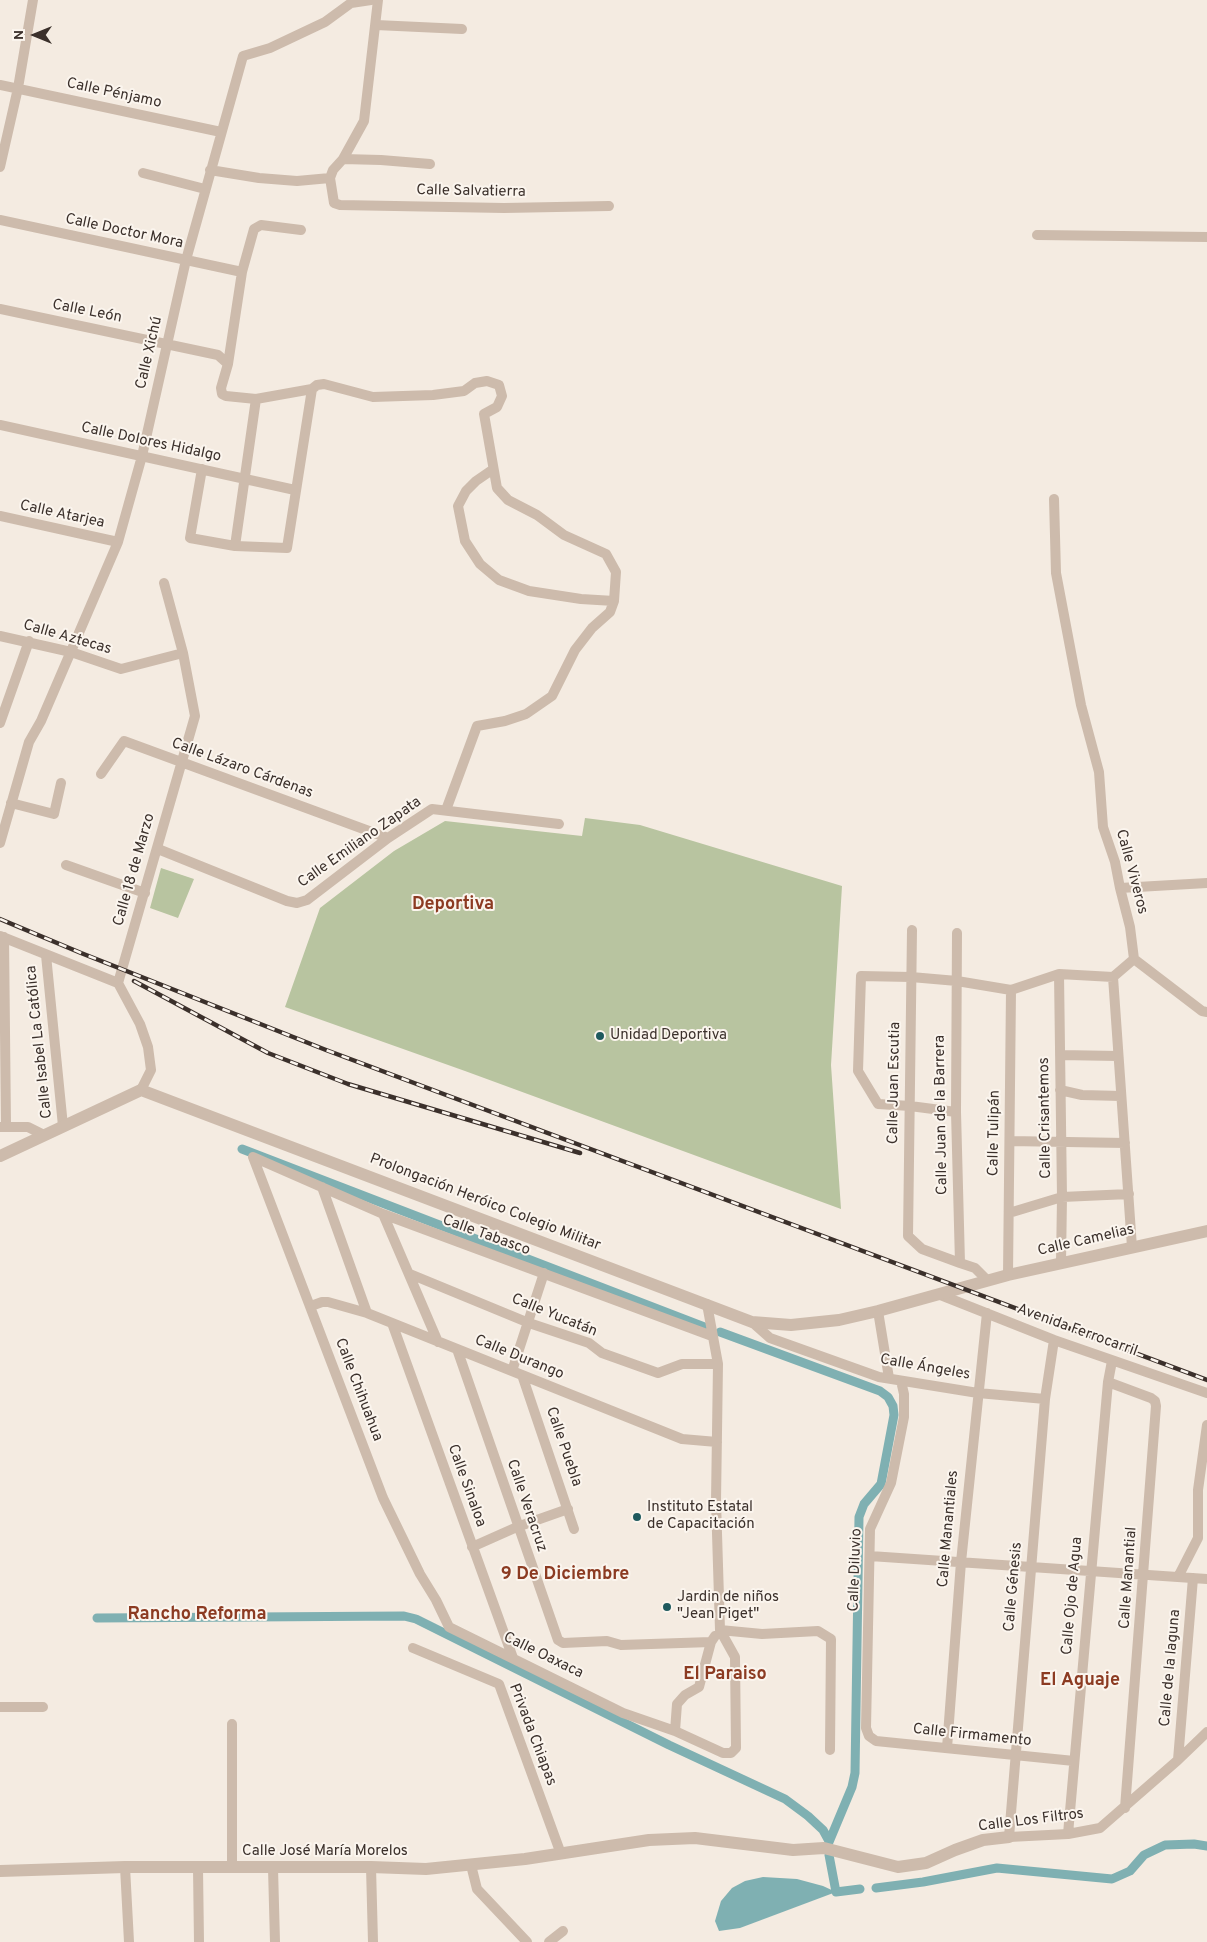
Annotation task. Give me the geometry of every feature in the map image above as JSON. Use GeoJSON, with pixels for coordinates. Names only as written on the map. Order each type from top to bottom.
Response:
{"type":"FeatureCollection","features":[{"type":"Feature","properties":{"kind":"street"},"geometry":{"type":"LineString","coordinates":[[0,167],[18,88],[33,0]]}},
{"type":"Feature","properties":{"kind":"street","name":"Calle Xichú"},"geometry":{"type":"LineString","coordinates":[[0,842],[7,809],[29,742],[41,721],[118,542],[142,456],[186,260],[243,56],[270,48],[325,22],[351,3],[371,0]]}},
{"type":"Feature","properties":{"kind":"street"},"geometry":{"type":"LineString","coordinates":[[210,170],[259,178],[288,180],[330,178],[364,122],[378,0]]}},
{"type":"Feature","properties":{"kind":"street"},"geometry":{"type":"LineString","coordinates":[[376,25],[462,29]]}},
{"type":"Feature","properties":{"kind":"street","name":"Calle Pénjamo"},"geometry":{"type":"LineString","coordinates":[[0,84],[221,132]]}},
{"type":"Feature","properties":{"kind":"street"},"geometry":{"type":"LineString","coordinates":[[343,159],[430,164]]}},
{"type":"Feature","properties":{"kind":"street"},"geometry":{"type":"LineString","coordinates":[[143,173],[206,188]]}},
{"type":"Feature","properties":{"kind":"street","name":"Calle Salvatierra"},"geometry":{"type":"LineString","coordinates":[[330,178],[334,203],[340,205],[504,208],[609,206]]}},
{"type":"Feature","properties":{"kind":"street","name":"Calle Doctor Mora"},"geometry":{"type":"LineString","coordinates":[[0,220],[242,272]]}},
{"type":"Feature","properties":{"kind":"street"},"geometry":{"type":"LineString","coordinates":[[301,230],[261,225],[254,229],[242,272],[228,364],[221,388],[222,394],[256,399],[312,389],[317,385],[324,384],[374,397],[433,395],[464,391],[475,383],[487,381],[499,385],[502,396],[497,407],[484,414],[496,488],[508,500],[537,515],[564,535],[606,554],[616,572],[614,601],[610,612],[592,628],[575,650],[552,696],[526,714],[505,721],[477,726],[446,810]]}},
{"type":"Feature","properties":{"kind":"street"},"geometry":{"type":"LineString","coordinates":[[1036,235],[1207,237]]}},
{"type":"Feature","properties":{"kind":"street","name":"Calle León"},"geometry":{"type":"LineString","coordinates":[[0,310],[168,344],[218,356],[228,364]]}},
{"type":"Feature","properties":{"kind":"street"},"geometry":{"type":"LineString","coordinates":[[202,469],[190,538],[235,546],[287,548],[312,389]]}},
{"type":"Feature","properties":{"kind":"street"},"geometry":{"type":"LineString","coordinates":[[235,546],[256,399]]}},
{"type":"Feature","properties":{"kind":"street","name":"Calle Dolores Hidalgo"},"geometry":{"type":"LineString","coordinates":[[0,425],[295,490]]}},
{"type":"Feature","properties":{"kind":"street"},"geometry":{"type":"LineString","coordinates":[[492,470],[466,491],[458,506],[465,540],[480,564],[499,580],[529,591],[581,599],[614,601]]}},
{"type":"Feature","properties":{"kind":"street","name":"Calle Viveros"},"geometry":{"type":"LineString","coordinates":[[1054,499],[1056,573],[1081,705],[1099,772],[1103,827],[1115,862],[1130,927],[1134,959]]}},
{"type":"Feature","properties":{"kind":"street","name":"Calle Atarjea"},"geometry":{"type":"LineString","coordinates":[[0,516],[118,542]]}},
{"type":"Feature","properties":{"kind":"street","name":"Calle 18 de Marzo"},"geometry":{"type":"LineString","coordinates":[[118,983],[196,716],[183,653],[164,582]]}},
{"type":"Feature","properties":{"kind":"street","name":"Calle Aztecas"},"geometry":{"type":"LineString","coordinates":[[0,636],[71,652],[121,669],[183,653]]}},
{"type":"Feature","properties":{"kind":"street"},"geometry":{"type":"LineString","coordinates":[[0,723],[29,641]]}},
{"type":"Feature","properties":{"kind":"street","name":"Calle Lázaro Cárdenas"},"geometry":{"type":"LineString","coordinates":[[101,774],[124,741],[388,838]]}},
{"type":"Feature","properties":{"kind":"street"},"geometry":{"type":"LineString","coordinates":[[7,809],[54,814],[61,783]]}},
{"type":"Feature","properties":{"kind":"street","name":"Calle Emiliano Zapata"},"geometry":{"type":"LineString","coordinates":[[158,848],[298,903],[308,900],[388,838],[432,809],[559,824]]}},
{"type":"Feature","properties":{"kind":"street"},"geometry":{"type":"LineString","coordinates":[[66,865],[145,893]]}},
{"type":"Feature","properties":{"kind":"street"},"geometry":{"type":"LineString","coordinates":[[1120,888],[1207,883]]}},
{"type":"Feature","properties":{"kind":"street","name":"Calle Juan Escutia"},"geometry":{"type":"LineString","coordinates":[[912,930],[908,1236],[922,1248],[960,1263]]}},
{"type":"Feature","properties":{"kind":"street","name":"Calle Juan de la Barrera"},"geometry":{"type":"LineString","coordinates":[[957,933],[956,1112],[960,1263]]}},
{"type":"Feature","properties":{"kind":"street"},"geometry":{"type":"LineString","coordinates":[[0,1156],[140,1090],[151,1070],[148,1047],[140,1024],[118,983],[2,937],[3,1127],[28,1127],[44,1135]]}},
{"type":"Feature","properties":{"kind":"street","name":"Calle Isabel La Católica"},"geometry":{"type":"LineString","coordinates":[[46,954],[63,1126]]}},
{"type":"Feature","properties":{"kind":"street"},"geometry":{"type":"LineString","coordinates":[[956,1112],[878,1104],[858,1071],[861,976],[911,977],[1011,990],[1059,974],[1112,977],[1134,959],[1202,1012],[1207,1012]]}},
{"type":"Feature","properties":{"kind":"street","name":"Calle Crisantemos"},"geometry":{"type":"LineString","coordinates":[[1059,974],[1061,1263]]}},
{"type":"Feature","properties":{"kind":"street"},"geometry":{"type":"LineString","coordinates":[[1112,977],[1132,1247]]}},
{"type":"Feature","properties":{"kind":"street","name":"Calle Tulipán"},"geometry":{"type":"LineString","coordinates":[[1008,1275],[1011,990]]}},
{"type":"Feature","properties":{"kind":"street"},"geometry":{"type":"LineString","coordinates":[[1060,1055],[1118,1056]]}},
{"type":"Feature","properties":{"kind":"street","name":"Prolongación Heróico Colegio Militar"},"geometry":{"type":"LineString","coordinates":[[140,1090],[752,1322],[791,1324],[839,1320],[973,1285]]}},
{"type":"Feature","properties":{"kind":"street"},"geometry":{"type":"LineString","coordinates":[[1060,1090],[1082,1096],[1121,1096]]}},
{"type":"Feature","properties":{"kind":"street"},"geometry":{"type":"LineString","coordinates":[[1010,1141],[1125,1143]]}},
{"type":"Feature","properties":{"kind":"street","name":"Calle Tabasco"},"geometry":{"type":"LineString","coordinates":[[252,1158],[383,1214],[712,1336]]}},
{"type":"Feature","properties":{"kind":"street","name":"Calle Chihuahua"},"geometry":{"type":"LineString","coordinates":[[252,1158],[383,1498],[420,1574],[436,1600],[449,1627]]}},
{"type":"Feature","properties":{"kind":"street"},"geometry":{"type":"LineString","coordinates":[[322,1187],[367,1313]]}},
{"type":"Feature","properties":{"kind":"street"},"geometry":{"type":"LineString","coordinates":[[1009,1213],[1062,1197],[1129,1194]]}},
{"type":"Feature","properties":{"kind":"street"},"geometry":{"type":"LineString","coordinates":[[383,1214],[438,1342]]}},
{"type":"Feature","properties":{"kind":"street","name":"Calle Camelias"},"geometry":{"type":"LineString","coordinates":[[973,1285],[1008,1275],[1207,1231]]}},
{"type":"Feature","properties":{"kind":"street"},"geometry":{"type":"LineString","coordinates":[[960,1263],[975,1268],[988,1281]]}},
{"type":"Feature","properties":{"kind":"street"},"geometry":{"type":"LineString","coordinates":[[517,1373],[544,1273]]}},
{"type":"Feature","properties":{"kind":"street","name":"Calle Yucatán"},"geometry":{"type":"LineString","coordinates":[[410,1274],[529,1323],[589,1344],[602,1353],[658,1373],[682,1364],[718,1364]]}},
{"type":"Feature","properties":{"kind":"street","name":"Avenida Ferrocarril"},"geometry":{"type":"LineString","coordinates":[[938,1294],[1054,1340],[1207,1393]]}},
{"type":"Feature","properties":{"kind":"street","name":"Calle Durango"},"geometry":{"type":"LineString","coordinates":[[310,1306],[328,1302],[367,1313],[682,1439],[717,1442]]}},
{"type":"Feature","properties":{"kind":"street"},"geometry":{"type":"LineString","coordinates":[[675,1731],[677,1704],[685,1695],[699,1687],[711,1642],[720,1630],[716,1500],[718,1364],[707,1304]]}},
{"type":"Feature","properties":{"kind":"street"},"geometry":{"type":"LineString","coordinates":[[878,1311],[889,1378]]}},
{"type":"Feature","properties":{"kind":"street","name":"Calle Manantiales"},"geometry":{"type":"LineString","coordinates":[[947,1748],[961,1562],[987,1313]]}},
{"type":"Feature","properties":{"kind":"street","name":"Calle Ángeles"},"geometry":{"type":"LineString","coordinates":[[752,1322],[770,1338],[879,1378],[978,1393],[1045,1399]]}},
{"type":"Feature","properties":{"kind":"street","name":"Calle Sinaloa"},"geometry":{"type":"LineString","coordinates":[[392,1323],[513,1658]]}},
{"type":"Feature","properties":{"kind":"street","name":"Calle Génesis"},"geometry":{"type":"LineString","coordinates":[[1009,1837],[1045,1399],[1054,1340]]}},
{"type":"Feature","properties":{"kind":"street","name":"Calle Veracruz"},"geometry":{"type":"LineString","coordinates":[[457,1349],[517,1527],[558,1640],[563,1643],[607,1641],[621,1645],[711,1642]]}},
{"type":"Feature","properties":{"kind":"street","name":"Calle Ojo de Agua"},"geometry":{"type":"LineString","coordinates":[[1068,1834],[1090,1571],[1108,1382],[1112,1361]]}},
{"type":"Feature","properties":{"kind":"street","name":"Calle Puebla"},"geometry":{"type":"LineString","coordinates":[[517,1373],[574,1529]]}},
{"type":"Feature","properties":{"kind":"street","name":"Calle Diluvio"},"geometry":{"type":"LineString","coordinates":[[869,1736],[866,1728],[870,1528],[891,1483],[904,1417],[904,1394],[901,1382]]}},
{"type":"Feature","properties":{"kind":"street","name":"Calle Manantial"},"geometry":{"type":"LineString","coordinates":[[1108,1382],[1155,1401],[1144,1575],[1125,1808]]}},
{"type":"Feature","properties":{"kind":"street"},"geometry":{"type":"LineString","coordinates":[[1178,1577],[1202,1539],[1198,1490],[1207,1425]]}},
{"type":"Feature","properties":{"kind":"street"},"geometry":{"type":"LineString","coordinates":[[472,1548],[517,1527],[568,1509]]}},
{"type":"Feature","properties":{"kind":"street"},"geometry":{"type":"LineString","coordinates":[[870,1556],[1207,1579]]}},
{"type":"Feature","properties":{"kind":"street","name":"Calle de la laguna"},"geometry":{"type":"LineString","coordinates":[[1178,1760],[1193,1578]]}},
{"type":"Feature","properties":{"kind":"street","name":"Calle Oaxaca"},"geometry":{"type":"LineString","coordinates":[[449,1627],[623,1713],[675,1731],[723,1753],[731,1753],[736,1748],[735,1657],[720,1630]]}},
{"type":"Feature","properties":{"kind":"street"},"geometry":{"type":"LineString","coordinates":[[720,1630],[762,1634],[818,1631],[831,1639],[830,1750]]}},
{"type":"Feature","properties":{"kind":"street","name":"Privada Chiapas"},"geometry":{"type":"LineString","coordinates":[[413,1648],[499,1684],[561,1854]]}},
{"type":"Feature","properties":{"kind":"street"},"geometry":{"type":"LineString","coordinates":[[0,1706],[43,1707]]}},
{"type":"Feature","properties":{"kind":"street"},"geometry":{"type":"LineString","coordinates":[[232,1724],[232,1868]]}},
{"type":"Feature","properties":{"kind":"street","name":"Calle Los Filtros"},"geometry":{"type":"LineString","coordinates":[[648,1840],[695,1838],[792,1850],[824,1848],[898,1867],[926,1863],[954,1850],[983,1840],[1068,1834],[1100,1828],[1125,1808],[1207,1732]]}},
{"type":"Feature","properties":{"kind":"street","name":"Calle Firmamento"},"geometry":{"type":"LineString","coordinates":[[869,1736],[876,1741],[1074,1761]]}},
{"type":"Feature","properties":{"kind":"street","name":"Calle José María Morelos"},"geometry":{"type":"LineString","coordinates":[[0,1872],[125,1867],[371,1867],[426,1869],[561,1854],[648,1840]]}},
{"type":"Feature","properties":{"kind":"street"},"geometry":{"type":"LineString","coordinates":[[471,1865],[477,1889],[526,1942]]}},
{"type":"Feature","properties":{"kind":"street"},"geometry":{"type":"LineString","coordinates":[[125,1867],[129,1942]]}},
{"type":"Feature","properties":{"kind":"street"},"geometry":{"type":"LineString","coordinates":[[371,1867],[374,1942]]}},
{"type":"Feature","properties":{"kind":"street"},"geometry":{"type":"LineString","coordinates":[[198,1868],[199,1942]]}},
{"type":"Feature","properties":{"kind":"street"},"geometry":{"type":"LineString","coordinates":[[273,1868],[275,1942]]}},
{"type":"Feature","properties":{"kind":"street"},"geometry":{"type":"LineString","coordinates":[[549,1942],[563,1931]]}},
{"type":"Feature","properties":{"kind":"green space","name":"Unidad Deportiva"},"geometry":{"type":"Polygon","coordinates":[[[585,818],[640,825],[842,886],[831,1065],[841,1209],[285,1007],[320,908],[394,851],[445,821],[582,836],[585,818]]]}},
{"type":"Feature","properties":{"kind":"green space"},"geometry":{"type":"Polygon","coordinates":[[[161,868],[194,879],[178,918],[150,908],[161,868]]]}},
{"type":"Feature","properties":{"kind":"water"},"geometry":{"type":"Polygon","coordinates":[[[763,1877],[797,1879],[823,1886],[836,1892],[740,1928],[719,1931],[715,1921],[721,1901],[732,1888],[745,1881],[763,1877]]]}},
{"type":"Feature","properties":{"kind":"waterway"},"geometry":{"type":"LineString","coordinates":[[242,1149],[707,1328]]}},
{"type":"Feature","properties":{"kind":"waterway"},"geometry":{"type":"LineString","coordinates":[[720,1332],[880,1391],[888,1397],[893,1406],[894,1415],[881,1484],[864,1504],[859,1517],[855,1773],[852,1787],[829,1842]]}},
{"type":"Feature","properties":{"kind":"waterway"},"geometry":{"type":"LineString","coordinates":[[97,1618],[404,1616],[416,1619],[669,1745],[785,1799],[823,1830],[829,1841]]}},
{"type":"Feature","properties":{"kind":"waterway"},"geometry":{"type":"LineString","coordinates":[[876,1888],[923,1882],[997,1868],[1112,1879],[1130,1871],[1144,1855],[1165,1845],[1194,1844],[1207,1846]]}},
{"type":"Feature","properties":{"kind":"waterway"},"geometry":{"type":"LineString","coordinates":[[829,1855],[836,1892],[860,1889]]}},
{"type":"Feature","properties":{"kind":"railway"},"geometry":{"type":"LineString","coordinates":[[0,919],[326,1050],[1207,1380]]}},
{"type":"Feature","properties":{"kind":"railway"},"geometry":{"type":"LineString","coordinates":[[134,981],[268,1053],[348,1084],[580,1153]]}},
{"type":"Feature","properties":{"kind":"place","name":"Unidad Deportiva"},"geometry":{"type":"Point","coordinates":[600,1036]}},
{"type":"Feature","properties":{"kind":"place","name":"Instituto Estatal de Capacitación"},"geometry":{"type":"Point","coordinates":[637,1517]}},
{"type":"Feature","properties":{"kind":"place","name":"Jardin de niños \"Jean Piget\""},"geometry":{"type":"Point","coordinates":[667,1607]}},
{"type":"Feature","properties":{"kind":"district","name":"Deportiva"},"geometry":{"type":"Point","coordinates":[453,905]}},
{"type":"Feature","properties":{"kind":"district","name":"9 De Diciembre"},"geometry":{"type":"Point","coordinates":[565,1575]}},
{"type":"Feature","properties":{"kind":"district","name":"Rancho Reforma"},"geometry":{"type":"Point","coordinates":[197,1615]}},
{"type":"Feature","properties":{"kind":"district","name":"El Paraiso"},"geometry":{"type":"Point","coordinates":[725,1675]}},
{"type":"Feature","properties":{"kind":"district","name":"El Aguaje"},"geometry":{"type":"Point","coordinates":[1080,1681]}}]}
